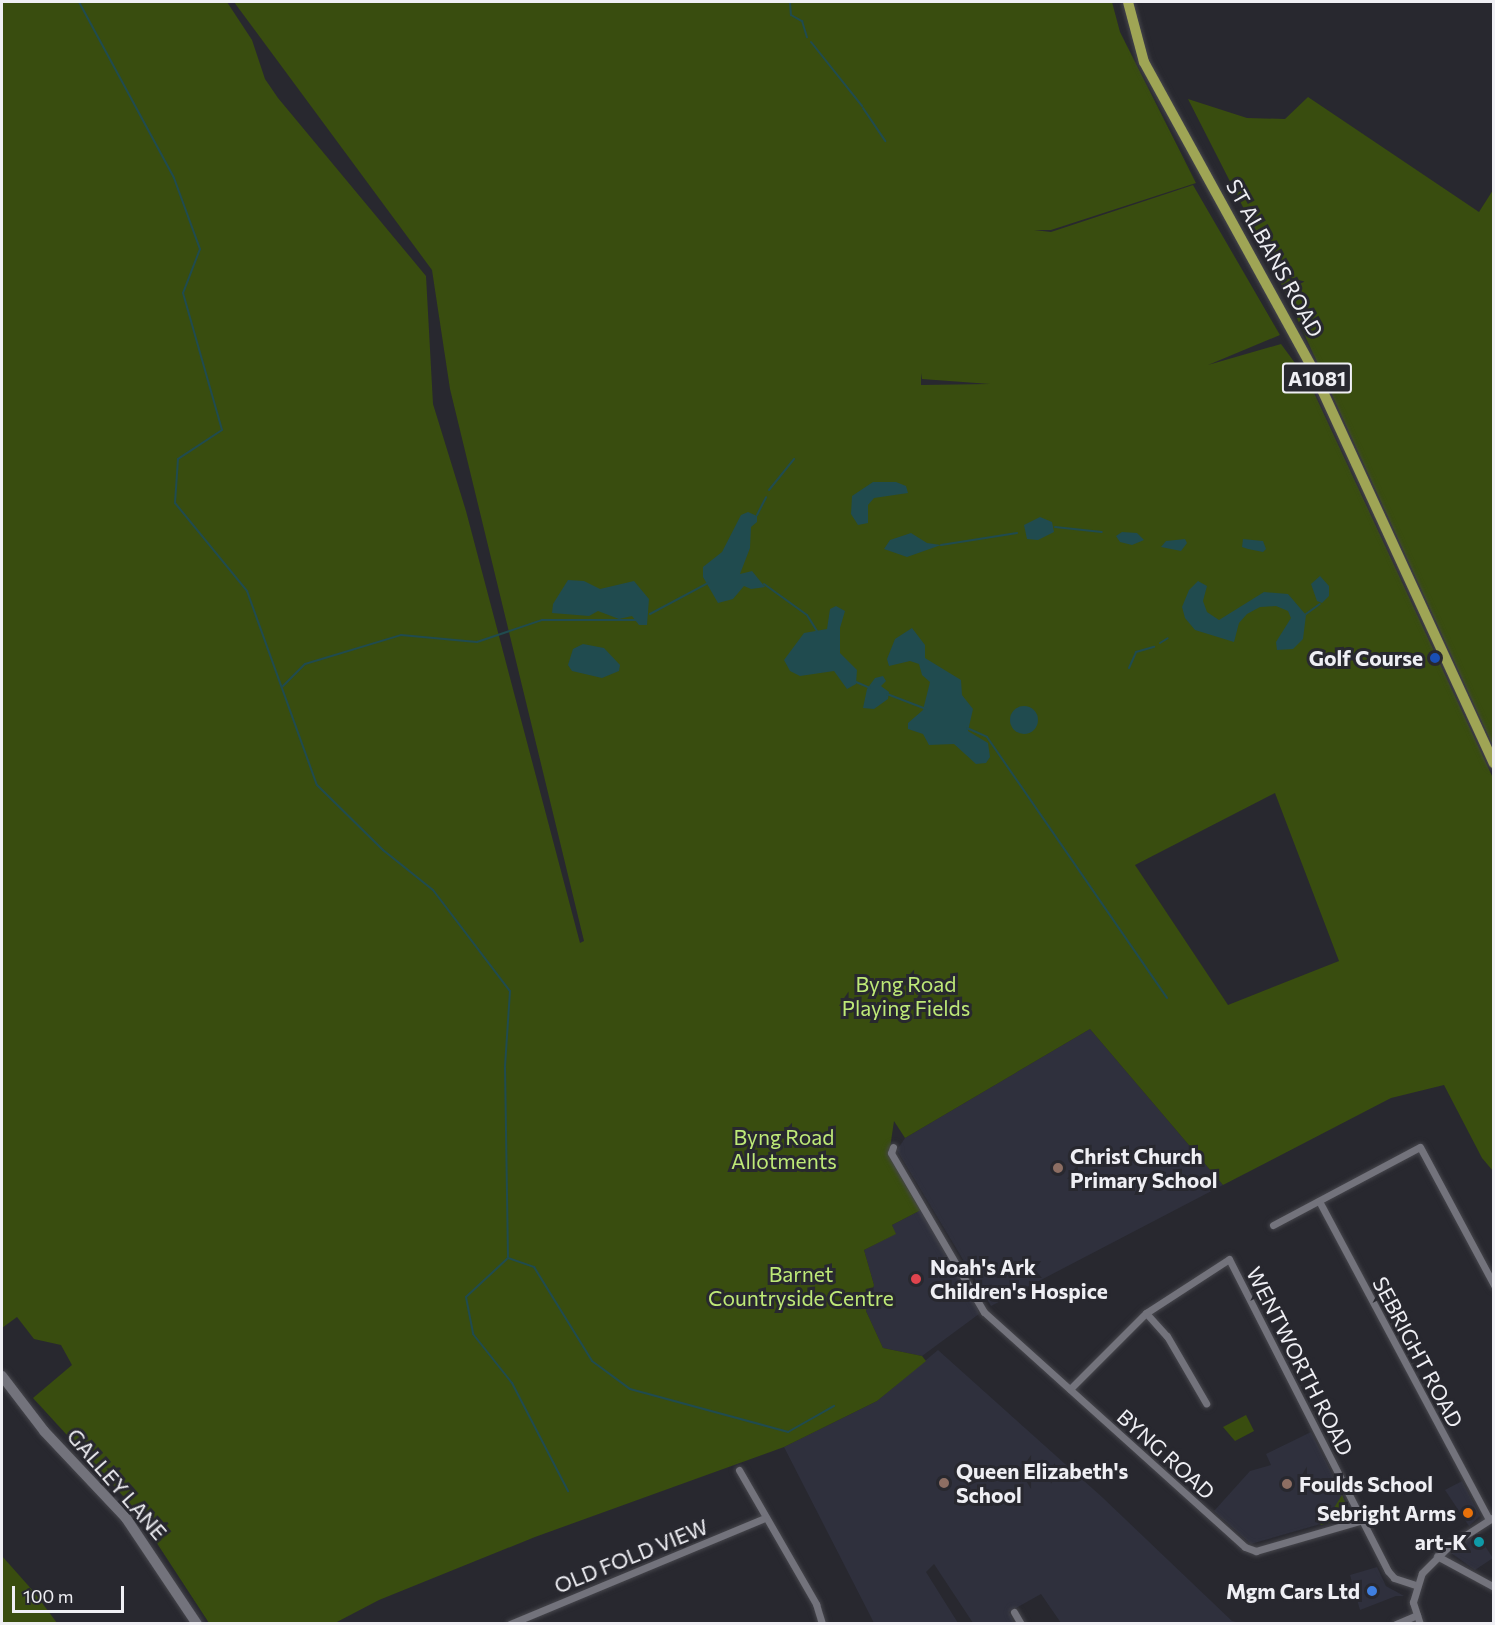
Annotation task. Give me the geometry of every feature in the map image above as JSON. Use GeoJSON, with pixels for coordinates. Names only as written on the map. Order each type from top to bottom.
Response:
{"type":"FeatureCollection","features":[{"type":"Feature","properties":{"kind":"main road","name":"ST ALBANS ROAD"},"geometry":{"type":"LineString","coordinates":[[1128,2],[1144,62],[1312,368],[1494,763]]}},
{"type":"Feature","properties":{"kind":"street","name":"BYNG ROAD"},"geometry":{"type":"LineString","coordinates":[[892,1146],[891,1153],[984,1312],[1250,1550],[1363,1520]]}},
{"type":"Feature","properties":{"kind":"street"},"geometry":{"type":"LineString","coordinates":[[1273,1225],[1420,1147],[1494,1285]]}},
{"type":"Feature","properties":{"kind":"street","name":"SEBRIGHT ROAD"},"geometry":{"type":"LineString","coordinates":[[1319,1200],[1466,1476],[1491,1518]]}},
{"type":"Feature","properties":{"kind":"street","name":"WENTWORTH ROAD"},"geometry":{"type":"LineString","coordinates":[[1070,1389],[1146,1313],[1229,1259],[1388,1571],[1394,1578],[1416,1585]]}},
{"type":"Feature","properties":{"kind":"street"},"geometry":{"type":"LineString","coordinates":[[1146,1313],[1167,1336],[1206,1403]]}},
{"type":"Feature","properties":{"kind":"street","name":"GALLEY LANE"},"geometry":{"type":"LineString","coordinates":[[2,1376],[44,1431],[126,1518],[197,1623]]}},
{"type":"Feature","properties":{"kind":"street"},"geometry":{"type":"LineString","coordinates":[[740,1470],[765,1518],[816,1604],[822,1623]]}},
{"type":"Feature","properties":{"kind":"street","name":"OLD FOLD VIEW"},"geometry":{"type":"LineString","coordinates":[[510,1623],[765,1518]]}},
{"type":"Feature","properties":{"kind":"street"},"geometry":{"type":"LineString","coordinates":[[1420,1623],[1413,1602],[1416,1585],[1437,1556],[1491,1518]]}},
{"type":"Feature","properties":{"kind":"street"},"geometry":{"type":"LineString","coordinates":[[1437,1556],[1494,1587]]}},
{"type":"Feature","properties":{"kind":"street"},"geometry":{"type":"LineString","coordinates":[[1014,1612],[1021,1623]]}},
{"type":"Feature","properties":{"kind":"street"},"geometry":{"type":"LineString","coordinates":[[1396,1623],[1417,1615]]}},
{"type":"Feature","properties":{"kind":"shaded area","name":"Christ Church Primary School"},"geometry":{"type":"Polygon","coordinates":[[[1090,1029],[1223,1185],[991,1306],[897,1150],[905,1138],[1090,1029]]]}},
{"type":"Feature","properties":{"kind":"shaded area","name":"Noah's Ark Children's Hospice"},"geometry":{"type":"Polygon","coordinates":[[[921,1210],[977,1304],[979,1314],[922,1356],[883,1348],[866,1311],[874,1285],[864,1250],[895,1234],[892,1225],[921,1210]]]}},
{"type":"Feature","properties":{"kind":"shaded area","name":"Queen Elizabeth's School"},"geometry":{"type":"Polygon","coordinates":[[[938,1350],[1102,1497],[1232,1621],[1240,1623],[1061,1623],[1041,1594],[1009,1612],[1014,1623],[973,1623],[934,1564],[926,1572],[958,1623],[874,1623],[784,1447],[877,1401],[938,1350]]]}},
{"type":"Feature","properties":{"kind":"shaded area","name":"Foulds School"},"geometry":{"type":"Polygon","coordinates":[[[1311,1432],[1352,1515],[1251,1544],[1214,1511],[1250,1471],[1271,1465],[1266,1454],[1311,1432]]]}},
{"type":"Feature","properties":{"kind":"shaded area"},"geometry":{"type":"Polygon","coordinates":[[[1462,1481],[1480,1516],[1469,1526],[1445,1490],[1462,1481]]]}},
{"type":"Feature","properties":{"kind":"shaded area"},"geometry":{"type":"Polygon","coordinates":[[[1477,1534],[1493,1558],[1475,1570],[1451,1553],[1477,1534]]]}},
{"type":"Feature","properties":{"kind":"shaded area"},"geometry":{"type":"Polygon","coordinates":[[[1377,1567],[1386,1586],[1404,1596],[1396,1596],[1360,1610],[1350,1575],[1377,1567]]]}},
{"type":"Feature","properties":{"kind":"green space"},"geometry":{"type":"Polygon","coordinates":[[[2,2],[227,2],[252,40],[265,79],[278,98],[426,276],[433,404],[466,511],[580,943],[584,941],[450,389],[432,270],[234,2],[1112,2],[1120,32],[1196,183],[1051,230],[1034,230],[1051,232],[1193,185],[1280,335],[1208,365],[1281,344],[1309,382],[1493,778],[1493,1171],[1482,1158],[1444,1085],[1391,1098],[1223,1185],[1090,1029],[905,1138],[894,1121],[889,1155],[921,1210],[892,1225],[896,1234],[864,1250],[874,1285],[866,1311],[883,1348],[922,1356],[926,1361],[877,1401],[784,1447],[535,1537],[379,1600],[335,1623],[209,1623],[134,1508],[33,1398],[72,1365],[61,1345],[34,1339],[17,1317],[2,1328],[2,2]],[[921,373],[921,385],[990,384],[922,379],[921,373]],[[1275,793],[1135,865],[1228,1005],[1339,961],[1275,793]]]}},
{"type":"Feature","properties":{"kind":"green space"},"geometry":{"type":"Polygon","coordinates":[[[1308,97],[1479,212],[1493,190],[1493,746],[1273,266],[1188,99],[1247,118],[1285,119],[1308,97]]]}},
{"type":"Feature","properties":{"kind":"green space"},"geometry":{"type":"Polygon","coordinates":[[[1246,1415],[1254,1431],[1235,1441],[1223,1427],[1246,1415]]]}},
{"type":"Feature","properties":{"kind":"green space"},"geometry":{"type":"Polygon","coordinates":[[[1342,1495],[1351,1516],[1321,1525],[1319,1521],[1329,1516],[1342,1495]]]}},
{"type":"Feature","properties":{"kind":"green space"},"geometry":{"type":"Polygon","coordinates":[[[2,1556],[34,1592],[57,1623],[2,1623],[2,1556]]]}},
{"type":"Feature","properties":{"kind":"water"},"geometry":{"type":"Polygon","coordinates":[[[873,482],[896,482],[906,486],[908,493],[874,498],[868,505],[868,523],[858,525],[851,514],[852,496],[873,482]]]}},
{"type":"Feature","properties":{"kind":"water"},"geometry":{"type":"Polygon","coordinates":[[[748,512],[757,516],[757,522],[751,527],[750,548],[740,574],[752,571],[765,587],[751,589],[744,586],[733,599],[718,603],[703,577],[703,567],[722,552],[741,515],[748,512]]]}},
{"type":"Feature","properties":{"kind":"water"},"geometry":{"type":"Polygon","coordinates":[[[1040,517],[1052,522],[1054,532],[1038,540],[1027,539],[1024,525],[1040,517]]]}},
{"type":"Feature","properties":{"kind":"water"},"geometry":{"type":"Polygon","coordinates":[[[1122,532],[1137,533],[1144,540],[1132,545],[1120,542],[1116,536],[1122,532]]]}},
{"type":"Feature","properties":{"kind":"water"},"geometry":{"type":"Polygon","coordinates":[[[911,533],[927,543],[941,545],[907,557],[884,549],[890,540],[911,533]]]}},
{"type":"Feature","properties":{"kind":"water"},"geometry":{"type":"Polygon","coordinates":[[[1185,539],[1187,543],[1181,551],[1161,547],[1166,541],[1185,539]]]}},
{"type":"Feature","properties":{"kind":"water"},"geometry":{"type":"Polygon","coordinates":[[[1243,539],[1263,541],[1266,549],[1263,552],[1242,547],[1243,539]]]}},
{"type":"Feature","properties":{"kind":"water"},"geometry":{"type":"Polygon","coordinates":[[[1320,576],[1329,586],[1329,596],[1322,603],[1317,601],[1311,584],[1320,576]]]}},
{"type":"Feature","properties":{"kind":"water"},"geometry":{"type":"Polygon","coordinates":[[[568,580],[584,581],[600,589],[634,581],[649,599],[647,625],[639,625],[632,616],[619,619],[598,611],[589,616],[552,613],[553,604],[568,580]]]}},
{"type":"Feature","properties":{"kind":"water"},"geometry":{"type":"Polygon","coordinates":[[[1198,581],[1207,586],[1203,601],[1207,612],[1219,620],[1264,592],[1288,594],[1306,615],[1303,639],[1293,649],[1277,650],[1276,642],[1291,618],[1288,611],[1276,606],[1260,607],[1247,614],[1239,623],[1234,642],[1195,630],[1185,618],[1182,607],[1189,590],[1198,581]]]}},
{"type":"Feature","properties":{"kind":"water"},"geometry":{"type":"Polygon","coordinates":[[[836,606],[845,611],[840,628],[840,653],[857,670],[856,684],[847,689],[834,671],[800,676],[790,671],[784,660],[804,633],[827,629],[830,609],[836,606]]]}},
{"type":"Feature","properties":{"kind":"water"},"geometry":{"type":"Polygon","coordinates":[[[912,628],[925,645],[925,658],[961,680],[962,695],[973,709],[968,731],[988,743],[990,757],[986,763],[976,764],[954,744],[929,745],[923,734],[908,729],[908,723],[923,710],[930,682],[922,675],[919,664],[910,661],[889,666],[887,659],[895,639],[912,628]]]}},
{"type":"Feature","properties":{"kind":"water"},"geometry":{"type":"Polygon","coordinates":[[[583,644],[604,648],[620,665],[619,671],[602,678],[572,671],[568,665],[573,649],[583,644]]]}},
{"type":"Feature","properties":{"kind":"water"},"geometry":{"type":"Polygon","coordinates":[[[883,676],[886,681],[881,686],[889,692],[888,699],[874,709],[863,708],[867,689],[875,678],[883,676]]]}},
{"type":"Feature","properties":{"kind":"water"},"geometry":{"type":"Polygon","coordinates":[[[1024,706],[1034,710],[1038,720],[1034,730],[1024,734],[1014,730],[1010,720],[1014,710],[1024,706]]]}},
{"type":"Feature","properties":{"kind":"waterway"},"geometry":{"type":"LineString","coordinates":[[79,2],[174,178],[200,249],[183,293],[222,430],[178,459],[175,503],[247,591],[317,785],[383,850],[433,890],[510,991],[505,1067],[508,1258],[466,1297],[473,1334],[512,1383],[568,1491]]}},
{"type":"Feature","properties":{"kind":"waterway"},"geometry":{"type":"LineString","coordinates":[[790,2],[791,15],[802,21],[807,37]]}},
{"type":"Feature","properties":{"kind":"waterway"},"geometry":{"type":"LineString","coordinates":[[811,42],[862,106]]}},
{"type":"Feature","properties":{"kind":"waterway"},"geometry":{"type":"LineString","coordinates":[[863,108],[885,141]]}},
{"type":"Feature","properties":{"kind":"waterway"},"geometry":{"type":"LineString","coordinates":[[769,490],[794,459]]}},
{"type":"Feature","properties":{"kind":"waterway"},"geometry":{"type":"LineString","coordinates":[[757,515],[766,497]]}},
{"type":"Feature","properties":{"kind":"waterway"},"geometry":{"type":"LineString","coordinates":[[1055,527],[1102,532]]}},
{"type":"Feature","properties":{"kind":"waterway"},"geometry":{"type":"LineString","coordinates":[[941,545],[1017,533]]}},
{"type":"Feature","properties":{"kind":"waterway"},"geometry":{"type":"LineString","coordinates":[[650,614],[708,583]]}},
{"type":"Feature","properties":{"kind":"waterway"},"geometry":{"type":"LineString","coordinates":[[764,584],[807,615],[817,631]]}},
{"type":"Feature","properties":{"kind":"waterway"},"geometry":{"type":"LineString","coordinates":[[1306,614],[1320,604]]}},
{"type":"Feature","properties":{"kind":"waterway"},"geometry":{"type":"LineString","coordinates":[[283,686],[305,664],[401,635],[477,642],[542,620],[639,620]]}},
{"type":"Feature","properties":{"kind":"waterway"},"geometry":{"type":"LineString","coordinates":[[1160,643],[1168,638]]}},
{"type":"Feature","properties":{"kind":"waterway"},"geometry":{"type":"LineString","coordinates":[[1129,668],[1136,652],[1154,647]]}},
{"type":"Feature","properties":{"kind":"waterway"},"geometry":{"type":"LineString","coordinates":[[856,682],[870,688]]}},
{"type":"Feature","properties":{"kind":"waterway"},"geometry":{"type":"LineString","coordinates":[[887,694],[926,709]]}},
{"type":"Feature","properties":{"kind":"waterway"},"geometry":{"type":"LineString","coordinates":[[967,728],[987,737],[1167,998]]}},
{"type":"Feature","properties":{"kind":"waterway"},"geometry":{"type":"LineString","coordinates":[[508,1258],[534,1267],[592,1361],[630,1389],[788,1432],[834,1406]]}},
{"type":"Feature","properties":{"kind":"place","name":"Golf Course"},"geometry":{"type":"Point","coordinates":[1435,658]}},
{"type":"Feature","properties":{"kind":"place","name":"Christ Church Primary School"},"geometry":{"type":"Point","coordinates":[1058,1168]}},
{"type":"Feature","properties":{"kind":"place","name":"Noah's Ark Children's Hospice"},"geometry":{"type":"Point","coordinates":[916,1279]}},
{"type":"Feature","properties":{"kind":"place","name":"Queen Elizabeth's School"},"geometry":{"type":"Point","coordinates":[944,1483]}},
{"type":"Feature","properties":{"kind":"place","name":"Foulds School"},"geometry":{"type":"Point","coordinates":[1287,1484]}},
{"type":"Feature","properties":{"kind":"place","name":"Sebright Arms"},"geometry":{"type":"Point","coordinates":[1468,1513]}},
{"type":"Feature","properties":{"kind":"place","name":"art-K"},"geometry":{"type":"Point","coordinates":[1479,1542]}},
{"type":"Feature","properties":{"kind":"place","name":"Mgm Cars Ltd"},"geometry":{"type":"Point","coordinates":[1372,1591]}},
{"type":"Feature","properties":{"kind":"park label","name":"Byng Road Playing Fields"},"geometry":{"type":"Point","coordinates":[906,996]}},
{"type":"Feature","properties":{"kind":"park label","name":"Byng Road Allotments"},"geometry":{"type":"Point","coordinates":[784,1149]}},
{"type":"Feature","properties":{"kind":"park label","name":"Barnet Countryside Centre"},"geometry":{"type":"Point","coordinates":[801,1286]}}]}
